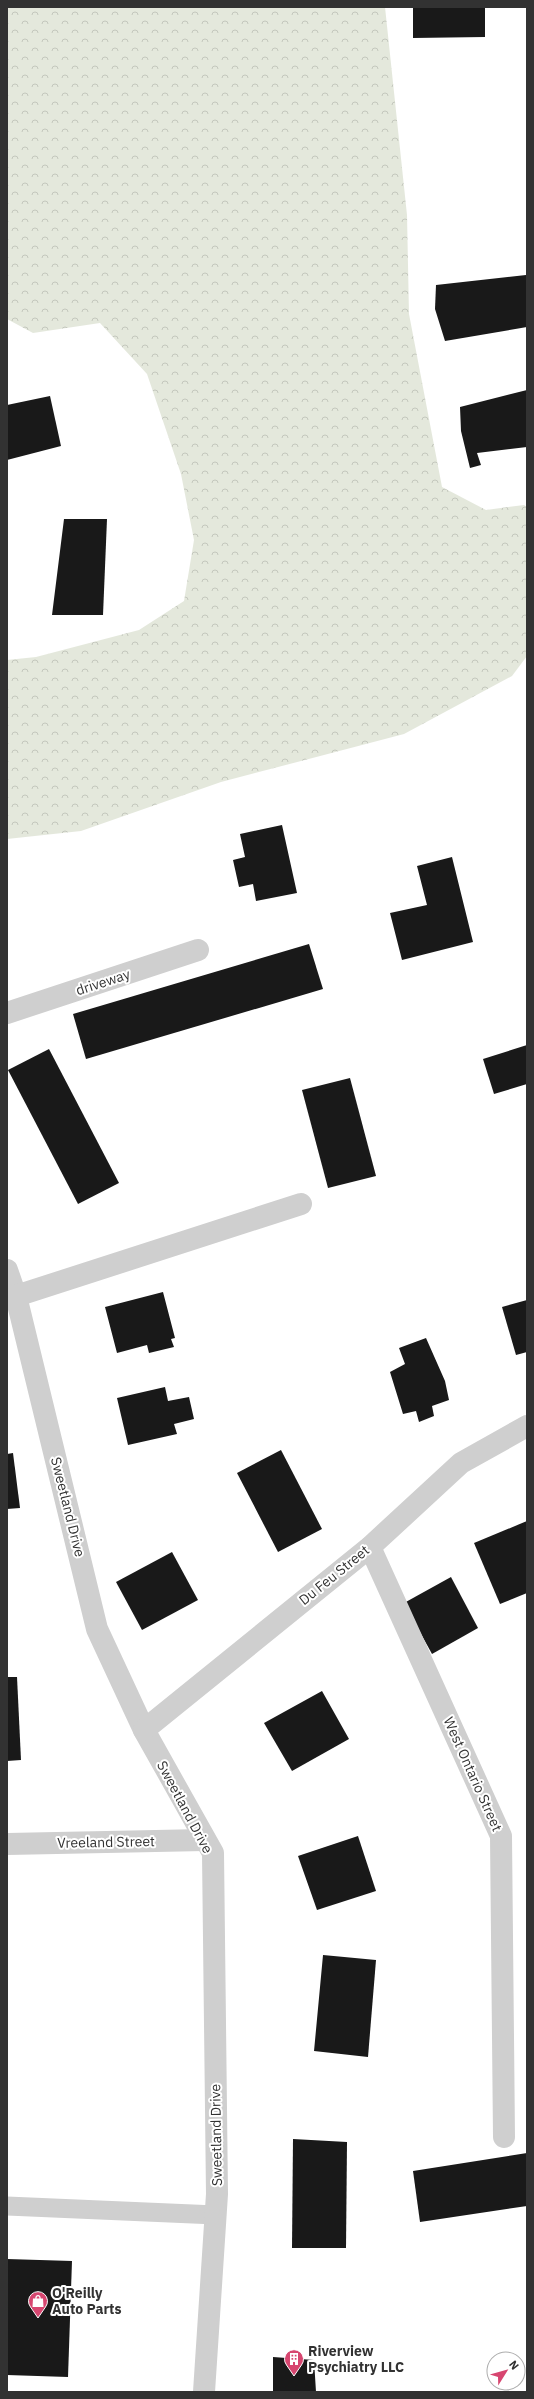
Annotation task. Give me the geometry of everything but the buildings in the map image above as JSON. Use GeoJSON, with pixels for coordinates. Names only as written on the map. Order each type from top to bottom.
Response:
{"type":"FeatureCollection","features":[{"type":"Feature","properties":{"kind":"street","name":"driveway"},"geometry":{"type":"LineString","coordinates":[[7,1014],[198,950]]}},
{"type":"Feature","properties":{"kind":"street"},"geometry":{"type":"LineString","coordinates":[[16,1296],[301,1204]]}},
{"type":"Feature","properties":{"kind":"street","name":"Sweetland Drive"},"geometry":{"type":"LineString","coordinates":[[7,1270],[16,1296],[97,1629],[144,1730],[213,1853],[216,2215],[204,2392]]}},
{"type":"Feature","properties":{"kind":"street","name":"Du Feu Street"},"geometry":{"type":"LineString","coordinates":[[144,1730],[370,1547],[461,1463],[527,1426]]}},
{"type":"Feature","properties":{"kind":"street","name":"West Ontario Street"},"geometry":{"type":"LineString","coordinates":[[370,1547],[501,1836],[504,2137]]}},
{"type":"Feature","properties":{"kind":"street","name":"Vreeland Street"},"geometry":{"type":"LineString","coordinates":[[7,1844],[205,1840]]}},
{"type":"Feature","properties":{"kind":"lane"},"geometry":{"type":"LineString","coordinates":[[7,2206],[216,2215]]}},
{"type":"Feature","properties":{"kind":"green space"},"geometry":{"type":"Polygon","coordinates":[[[7,7],[385,7],[407,215],[409,314],[442,487],[486,510],[524,505],[527,507],[527,656],[512,676],[404,734],[221,782],[81,831],[7,839],[7,660],[36,657],[139,630],[184,601],[194,540],[181,474],[147,374],[100,323],[33,333],[7,319],[7,7]]]}},
{"type":"Feature","properties":{"kind":"place","name":"O'Reilly Auto Parts"},"geometry":{"type":"Point","coordinates":[38,2318]}},
{"type":"Feature","properties":{"kind":"place","name":"Riverview Psychiatry LLC"},"geometry":{"type":"Point","coordinates":[294,2376]}}]}
